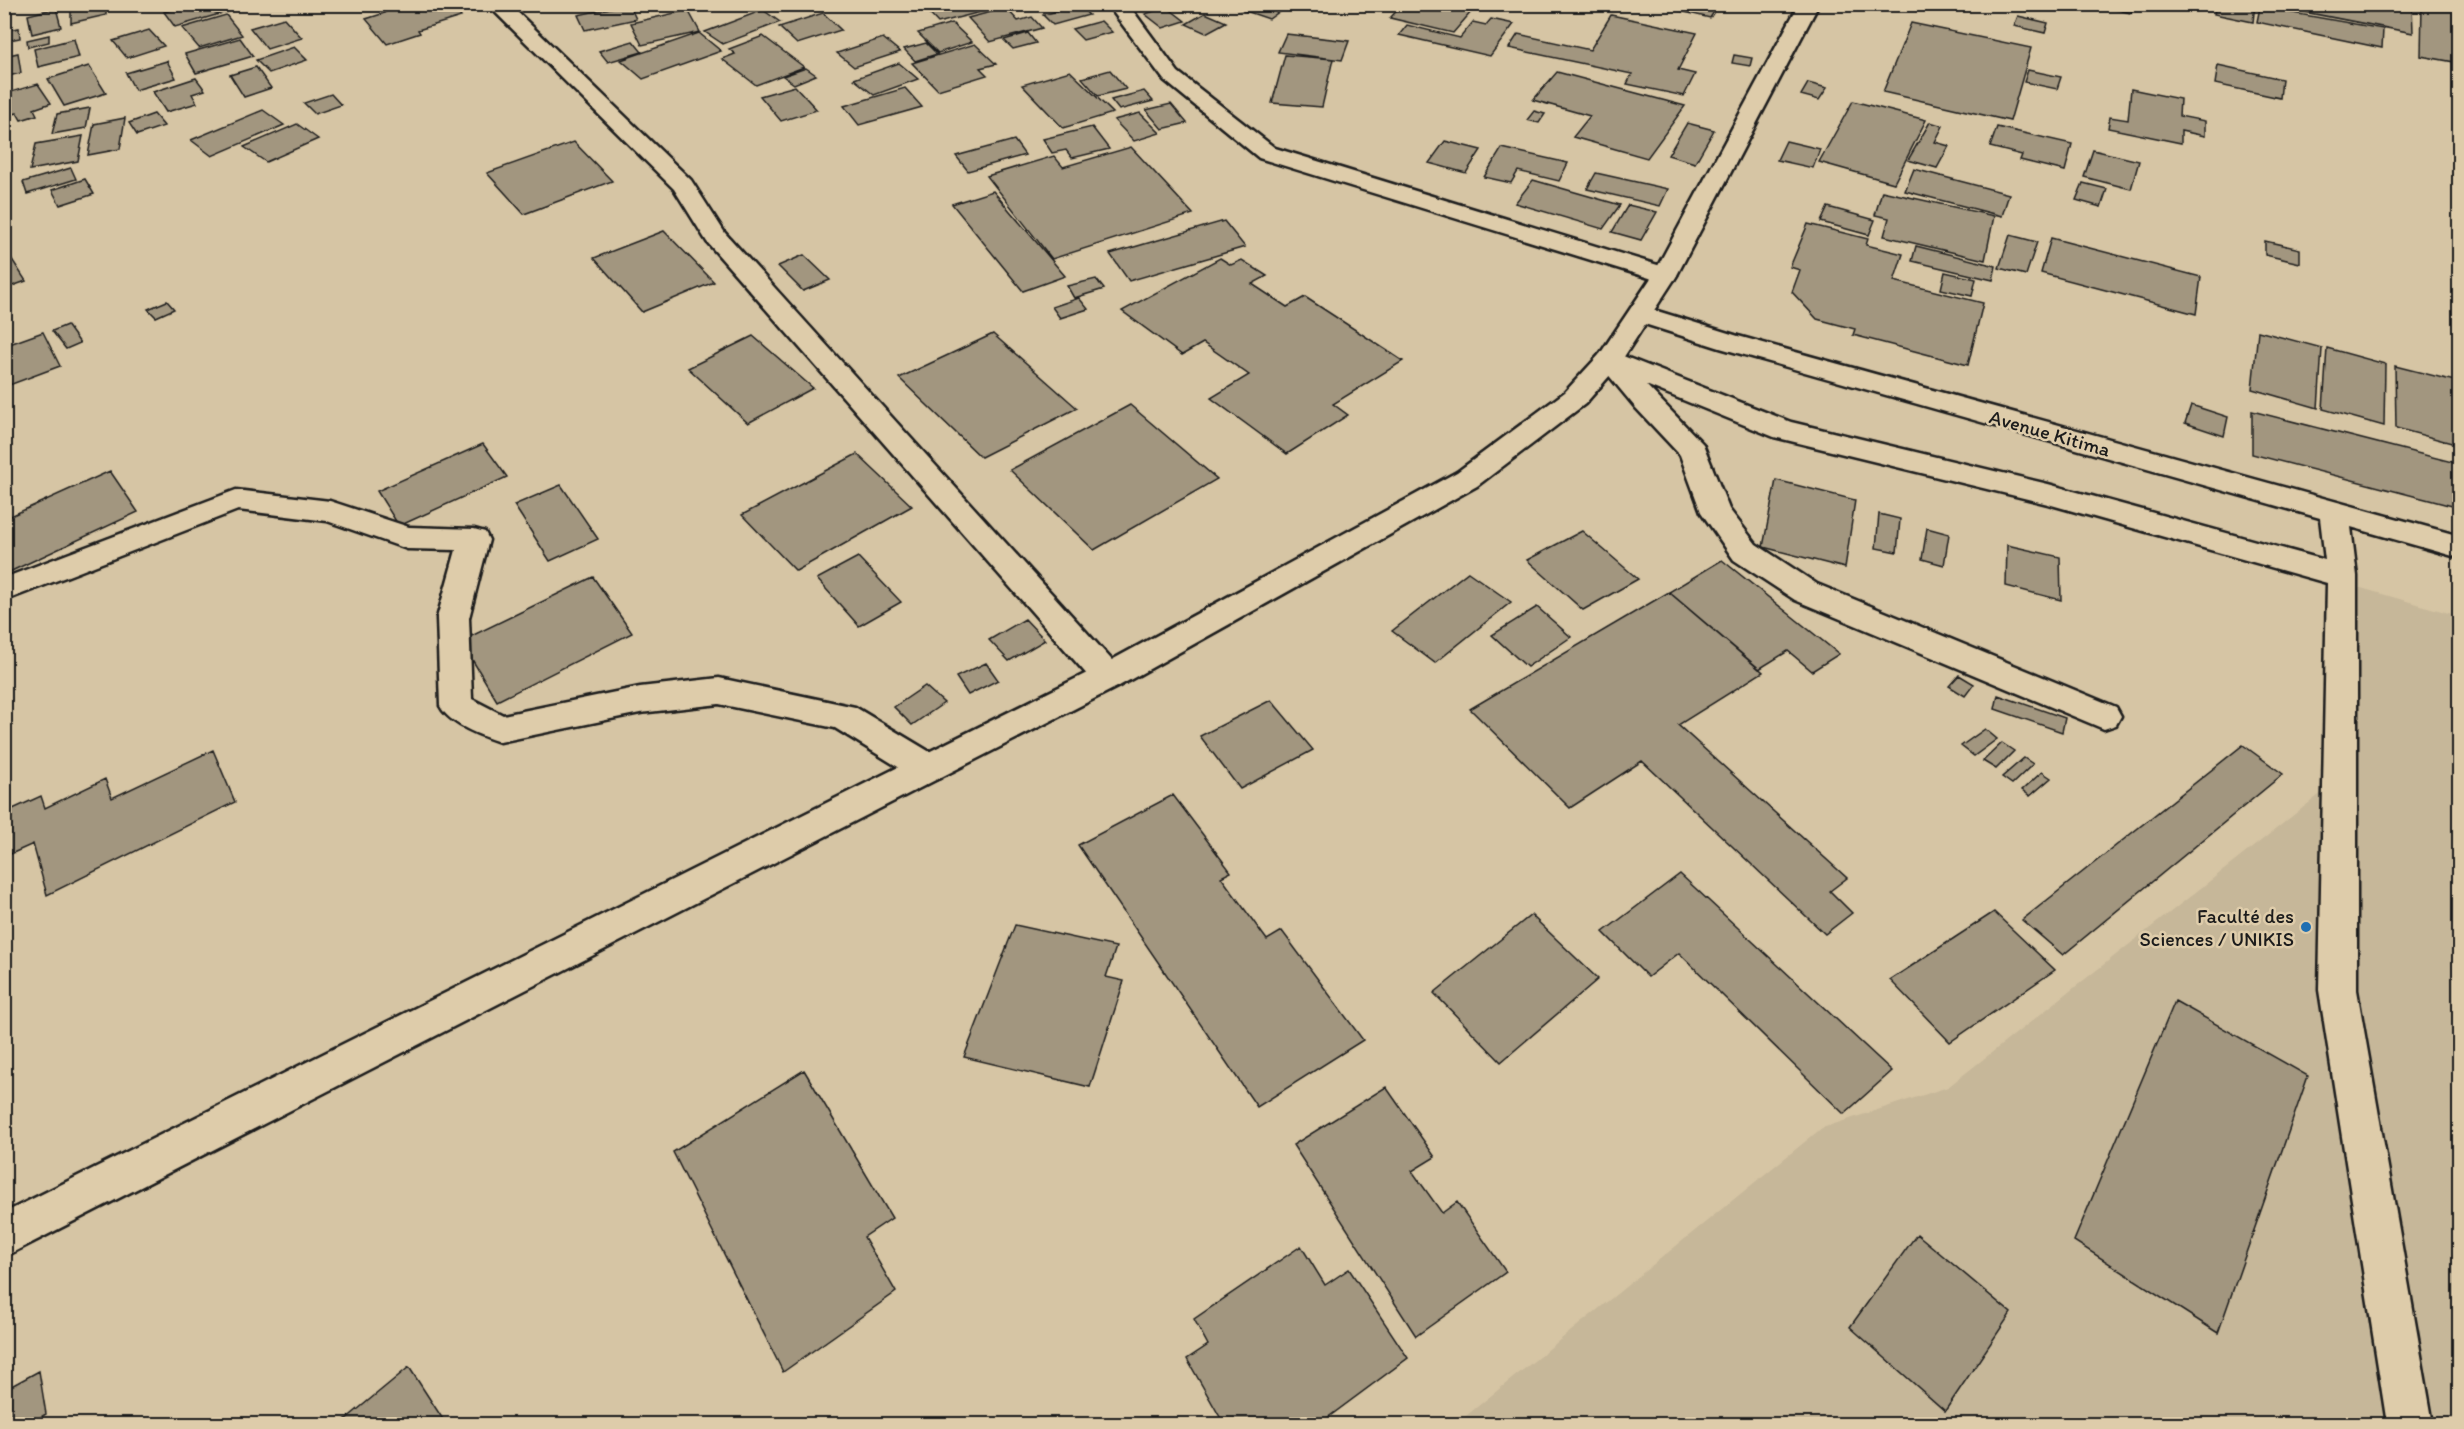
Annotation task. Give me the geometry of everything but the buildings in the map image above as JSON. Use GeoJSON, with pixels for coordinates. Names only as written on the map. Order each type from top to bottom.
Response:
{"type":"FeatureCollection","features":[{"type":"Feature","properties":{"kind":"street"},"geometry":{"type":"LineString","coordinates":[[497,4],[683,185],[716,237],[1108,677]]}},
{"type":"Feature","properties":{"kind":"street"},"geometry":{"type":"LineString","coordinates":[[1117,4],[1171,76],[1267,153],[1665,275]]}},
{"type":"Feature","properties":{"kind":"street"},"geometry":{"type":"LineString","coordinates":[[4,1236],[1108,677],[1467,479],[1575,398],[1610,360],[1665,275],[1809,4]]}},
{"type":"Feature","properties":{"kind":"street","name":"Avenue Kitima"},"geometry":{"type":"LineString","coordinates":[[1641,314],[1729,342],[2460,547]]}},
{"type":"Feature","properties":{"kind":"street"},"geometry":{"type":"LineString","coordinates":[[1610,360],[1784,430],[2014,485],[2342,576]]}},
{"type":"Feature","properties":{"kind":"street"},"geometry":{"type":"LineString","coordinates":[[1610,360],[1693,451],[1716,512],[1745,552],[1806,592],[2104,716]]}},
{"type":"Feature","properties":{"kind":"street"},"geometry":{"type":"LineString","coordinates":[[4,590],[236,500],[330,511],[407,538],[474,540],[453,618],[456,706],[500,729],[640,700],[719,690],[843,716],[928,768]]}},
{"type":"Feature","properties":{"kind":"street"},"geometry":{"type":"LineString","coordinates":[[2334,513],[2342,576],[2338,990],[2410,1425]]}},
{"type":"Feature","properties":{"kind":"shaded area","name":"Faculté des Sciences / UNIKIS"},"geometry":{"type":"Polygon","coordinates":[[[2340,582],[2459,616],[2459,1424],[1456,1424],[1822,1128],[1948,1087],[2356,766],[2340,582]]]}},
{"type":"Feature","properties":{"kind":"place","name":"Faculté des Sciences / UNIKIS"},"geometry":{"type":"Point","coordinates":[2306,927]}}]}
